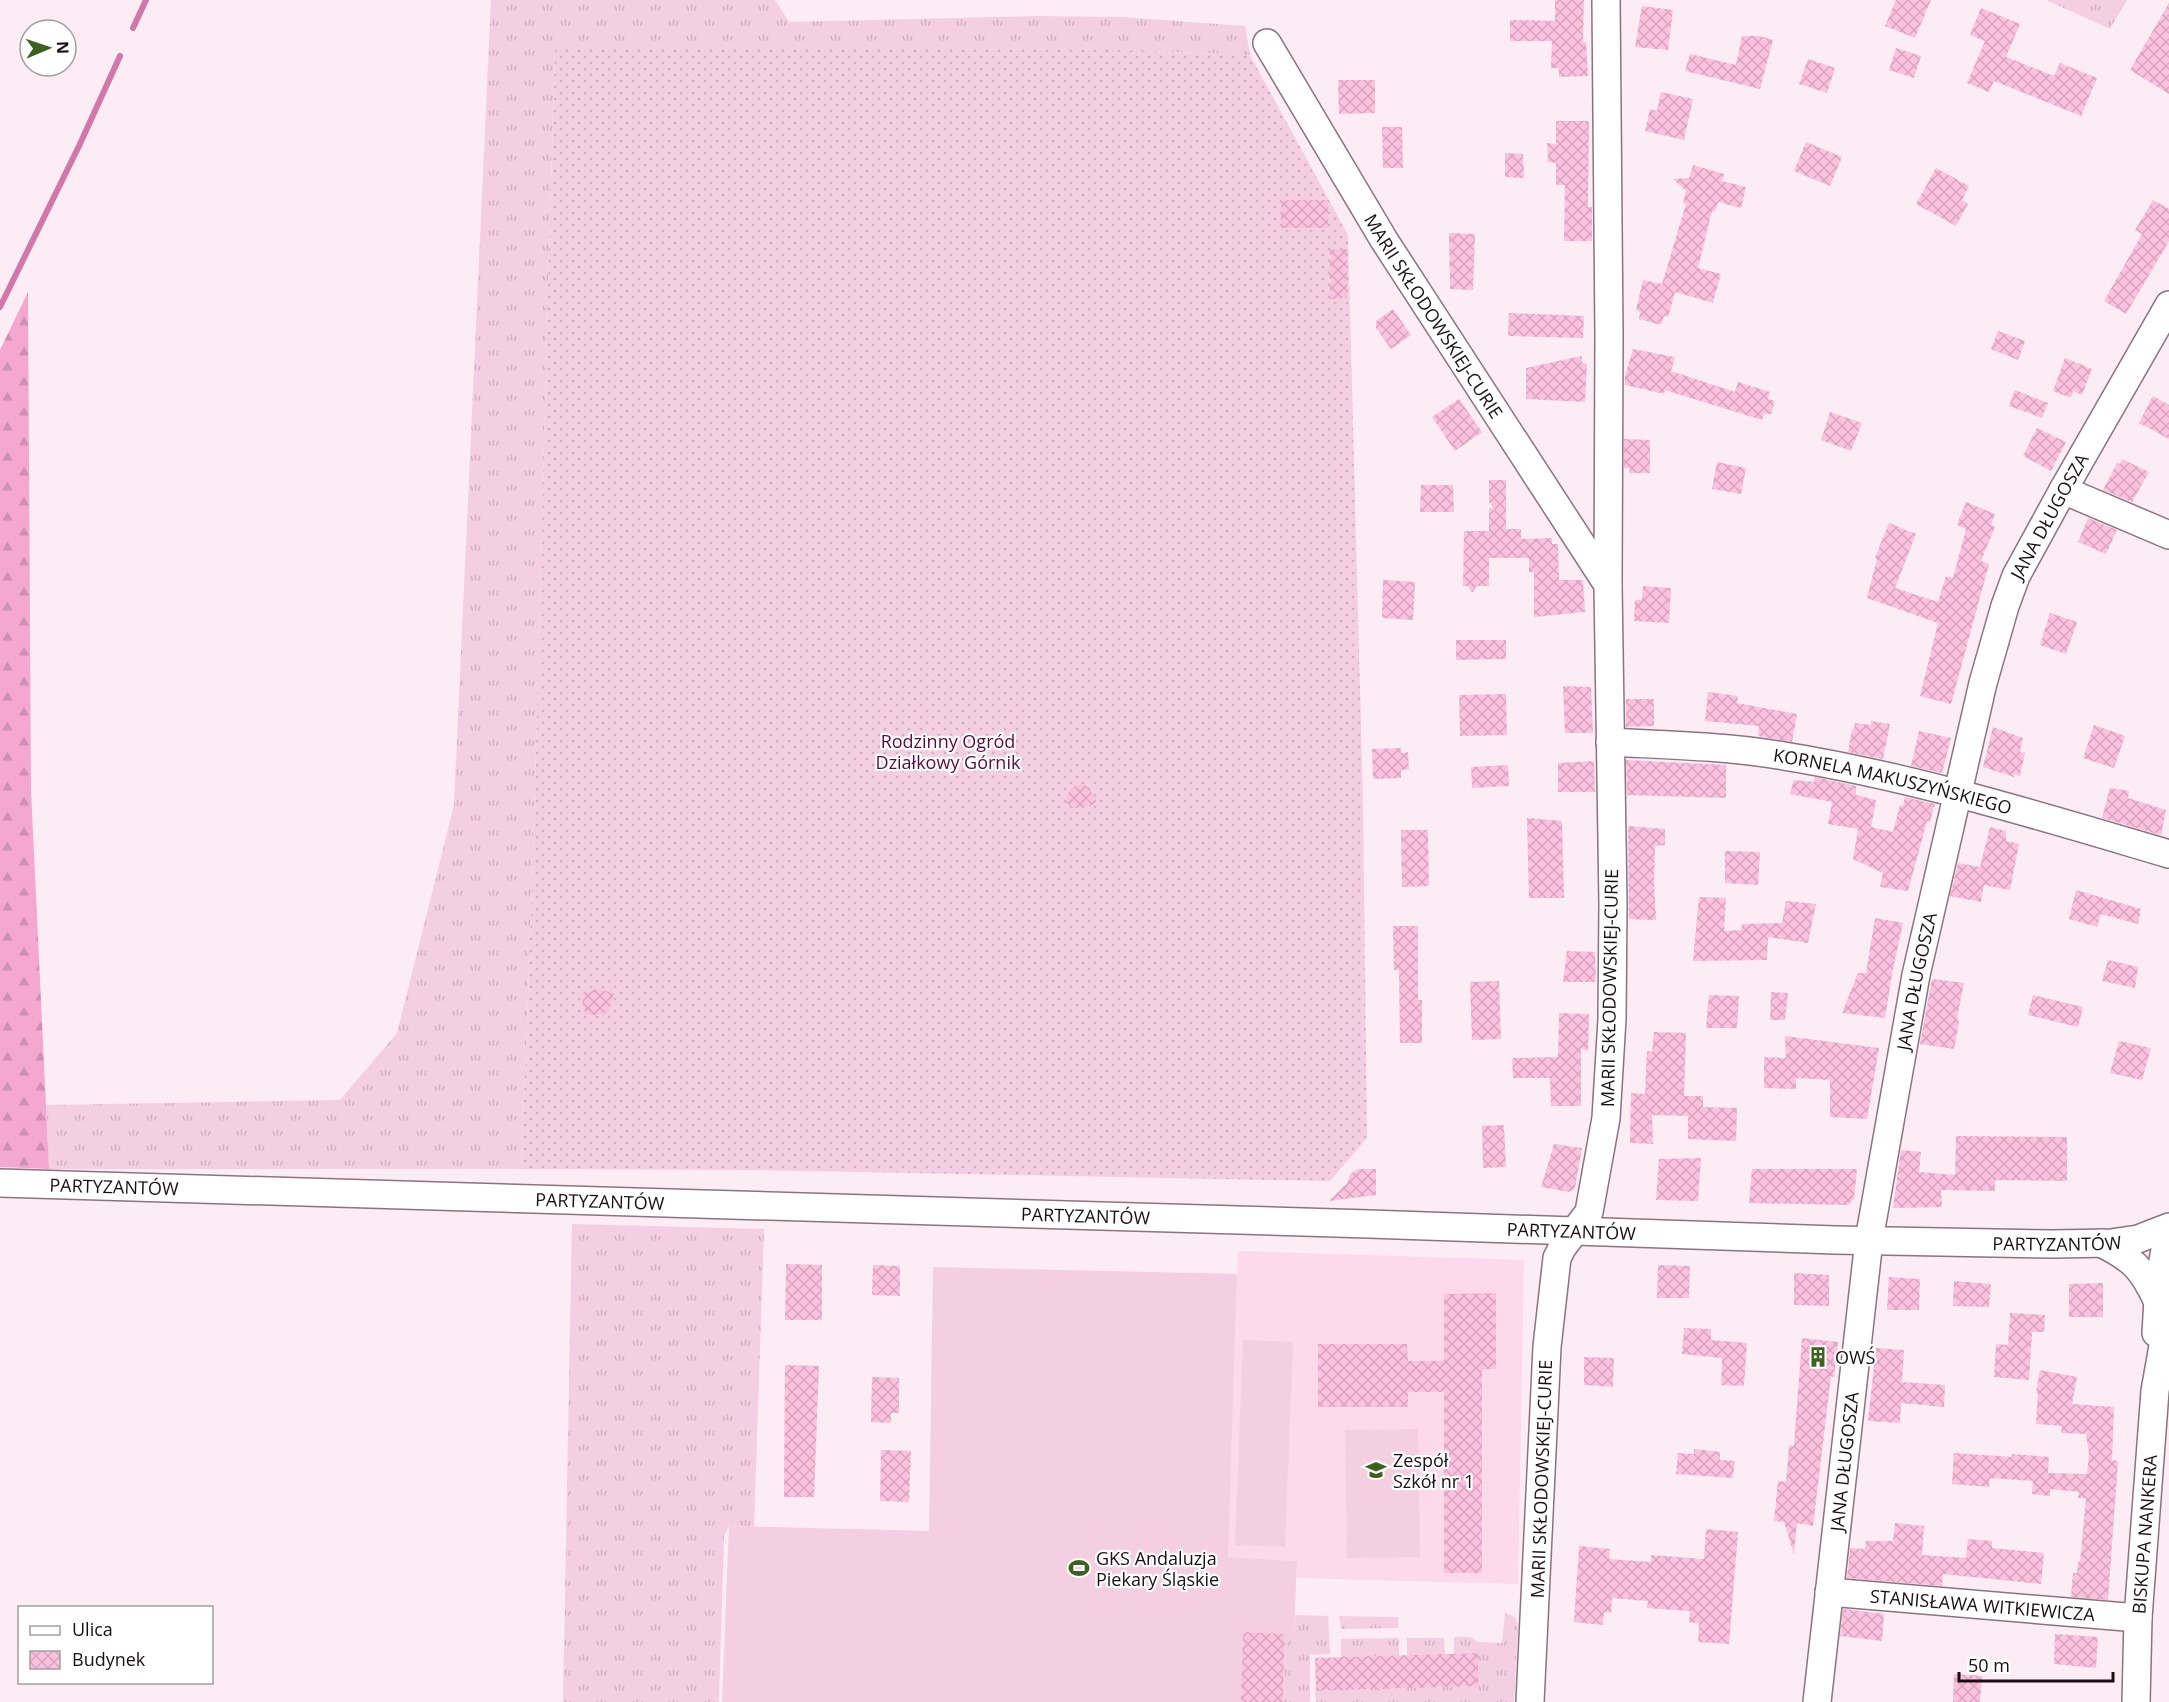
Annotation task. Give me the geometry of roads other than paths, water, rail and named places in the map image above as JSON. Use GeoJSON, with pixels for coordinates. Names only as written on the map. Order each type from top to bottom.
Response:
{"type":"FeatureCollection","features":[{"type":"Feature","properties":{"kind":"street","name":"MARII SKŁODOWSKIEJ-CURIE"},"geometry":{"type":"LineString","coordinates":[[1530,1702],[1547,1347],[1557,1258],[1589,1212],[1606,1118],[1612,996],[1608,585],[1610,335],[1606,0]]}},
{"type":"Feature","properties":{"kind":"street","name":"MARII SKŁODOWSKIEJ-CURIE"},"geometry":{"type":"LineString","coordinates":[[1266,43],[1384,240],[1608,585]]}},
{"type":"Feature","properties":{"kind":"street","name":"JANA DŁUGOSZA"},"geometry":{"type":"LineString","coordinates":[[1817,1702],[1869,1240],[1916,975],[1983,683],[2016,576],[2169,305]]}},
{"type":"Feature","properties":{"kind":"street"},"geometry":{"type":"LineString","coordinates":[[2063,490],[2169,535]]}},
{"type":"Feature","properties":{"kind":"street","name":"KORNELA MAKUSZYŃSKIEGO"},"geometry":{"type":"LineString","coordinates":[[1610,742],[1709,747],[1777,755],[1872,772],[2169,854]]}},
{"type":"Feature","properties":{"kind":"street","name":"PARTYZANTÓW"},"geometry":{"type":"LineString","coordinates":[[0,1183],[2052,1244],[2102,1243],[2138,1239],[2169,1228]]}},
{"type":"Feature","properties":{"kind":"street","name":"BISKUPA NANKERA"},"geometry":{"type":"LineString","coordinates":[[2136,1702],[2138,1618],[2155,1391],[2163,1353],[2156,1326],[2163,1306],[2158,1283],[2169,1228]]}},
{"type":"Feature","properties":{"kind":"street","name":"BISKUPA NANKERA"},"geometry":{"type":"LineString","coordinates":[[2102,1243],[2123,1254],[2141,1269],[2163,1306]]}},
{"type":"Feature","properties":{"kind":"street","name":"STANISŁAWA WITKIEWICZA"},"geometry":{"type":"LineString","coordinates":[[1829,1592],[2138,1618]]}},
{"type":"Feature","properties":{"kind":"waterway"},"geometry":{"type":"LineString","coordinates":[[133,28],[146,0]]}},
{"type":"Feature","properties":{"kind":"waterway"},"geometry":{"type":"LineString","coordinates":[[0,307],[79,146],[120,56]]}},
{"type":"Feature","properties":{"kind":"place","name":"OWŚ"},"geometry":{"type":"Point","coordinates":[1818,1357]}},
{"type":"Feature","properties":{"kind":"place","name":"Zespół Szkół nr 1"},"geometry":{"type":"Point","coordinates":[1376,1470]}},
{"type":"Feature","properties":{"kind":"place","name":"GKS Andaluzja Piekary Śląskie"},"geometry":{"type":"Point","coordinates":[1079,1568]}},
{"type":"Feature","properties":{"kind":"park label","name":"Rodzinny Ogród Działkowy Górnik"},"geometry":{"type":"Point","coordinates":[948,751]}}]}
